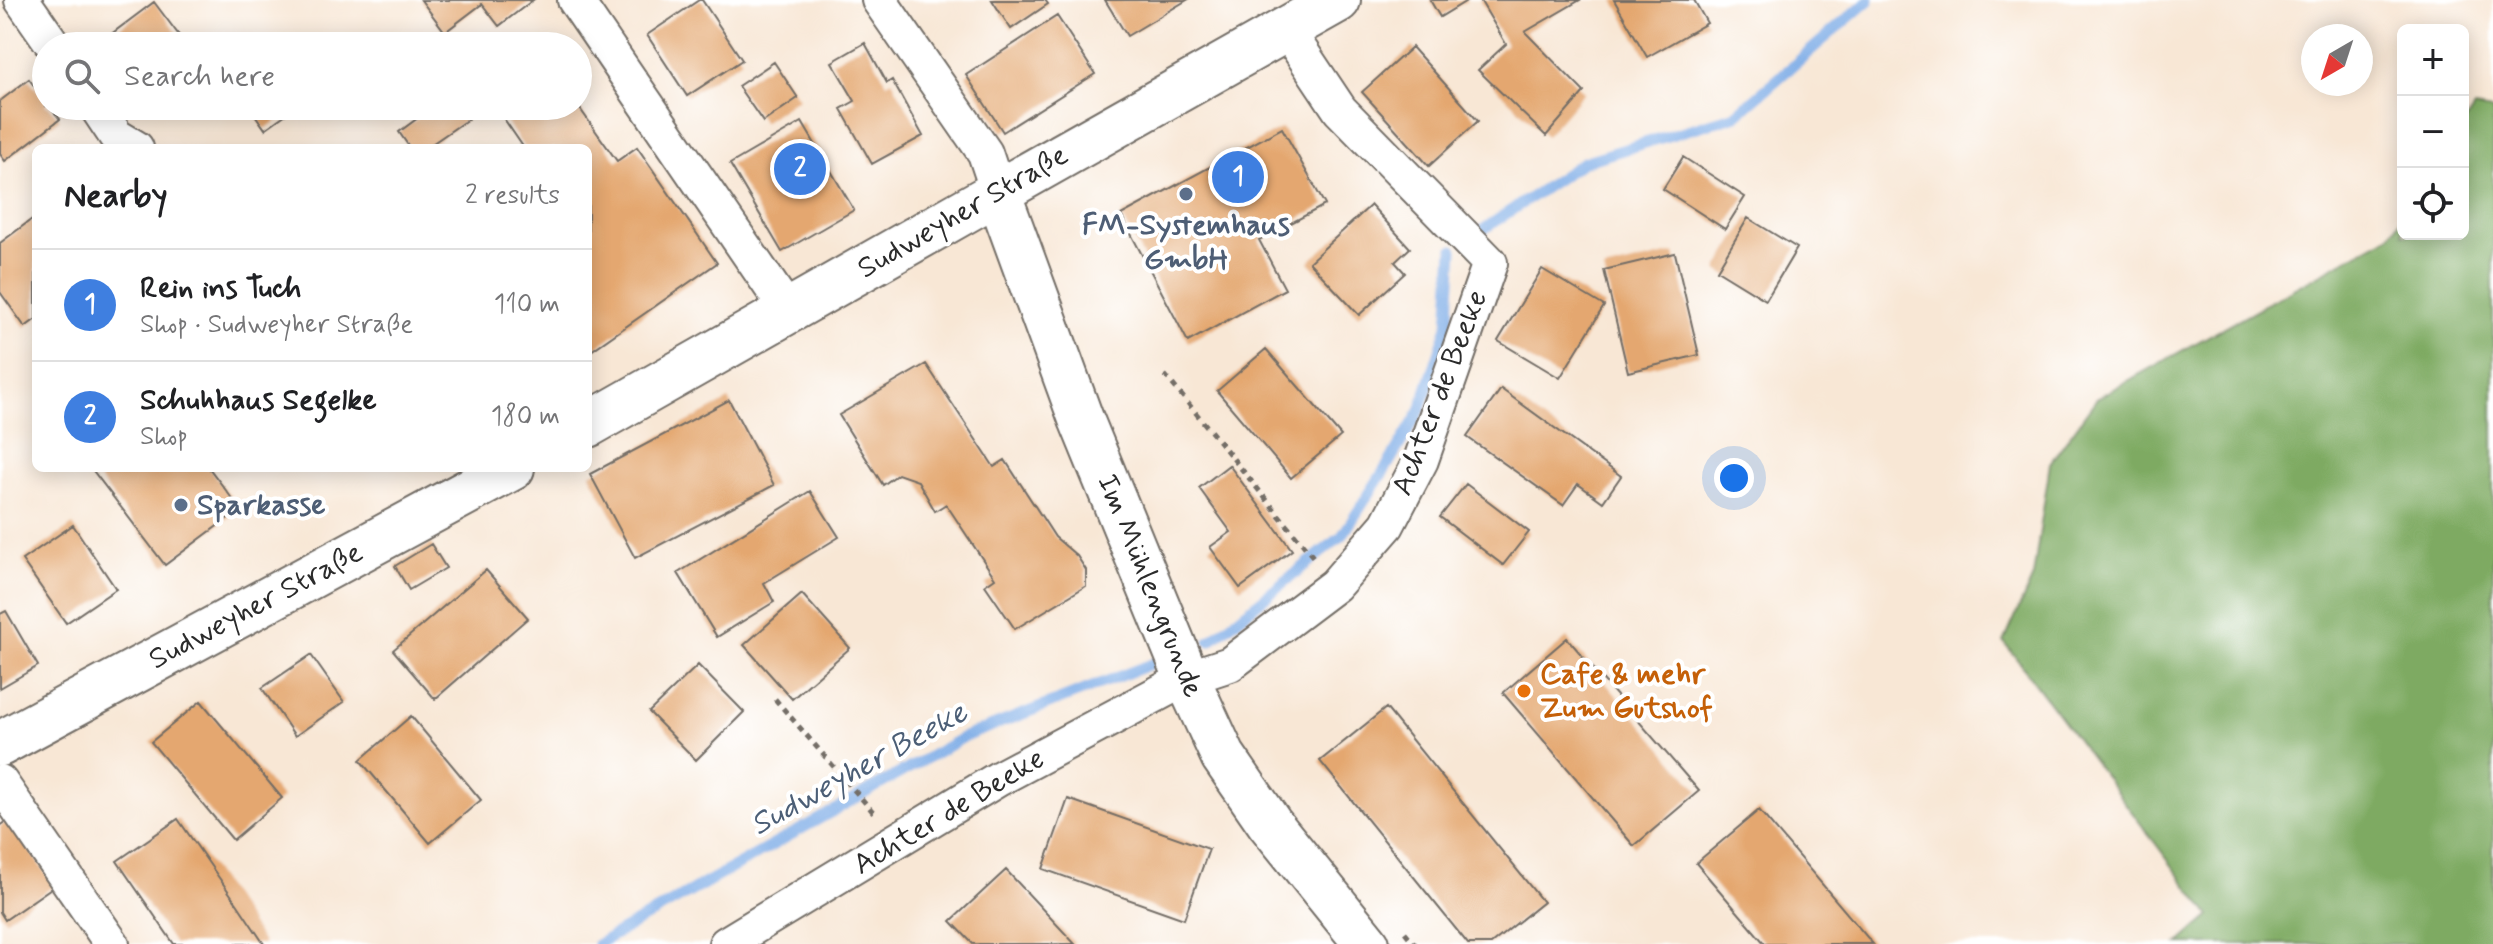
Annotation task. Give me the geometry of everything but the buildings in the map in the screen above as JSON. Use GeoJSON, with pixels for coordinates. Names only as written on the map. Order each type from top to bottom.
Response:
{"type":"FeatureCollection","features":[{"type":"Feature","properties":{"kind":"main road","name":"Sudweyher Straße"},"geometry":{"type":"LineString","coordinates":[[592,423],[1338,0]]}},
{"type":"Feature","properties":{"kind":"main road","name":"Im Mühlengrunde"},"geometry":{"type":"LineString","coordinates":[[998,192],[1081,419],[1187,678],[1223,756],[1270,824],[1367,944]]}},
{"type":"Feature","properties":{"kind":"main road","name":"Sudweyher Straße"},"geometry":{"type":"LineString","coordinates":[[0,744],[505,472]]}},
{"type":"Feature","properties":{"kind":"street"},"geometry":{"type":"LineString","coordinates":[[22,0],[44,32]]}},
{"type":"Feature","properties":{"kind":"street"},"geometry":{"type":"LineString","coordinates":[[575,0],[788,311]]}},
{"type":"Feature","properties":{"kind":"street"},"geometry":{"type":"LineString","coordinates":[[879,0],[985,153],[998,192]]}},
{"type":"Feature","properties":{"kind":"street","name":"Achter de Beeke"},"geometry":{"type":"LineString","coordinates":[[726,944],[998,779],[1187,678],[1230,664],[1335,585],[1387,525],[1421,460],[1490,263],[1340,110],[1286,29]]}},
{"type":"Feature","properties":{"kind":"street"},"geometry":{"type":"LineString","coordinates":[[105,120],[116,136],[129,144]]}},
{"type":"Feature","properties":{"kind":"street"},"geometry":{"type":"LineString","coordinates":[[0,782],[112,944]]}},
{"type":"Feature","properties":{"kind":"path"},"geometry":{"type":"LineString","coordinates":[[1165,375],[1321,566]]}},
{"type":"Feature","properties":{"kind":"path"},"geometry":{"type":"LineString","coordinates":[[775,699],[869,806]]}},
{"type":"Feature","properties":{"kind":"green space"},"geometry":{"type":"Polygon","coordinates":[[[2474,108],[2493,111],[2493,944],[2178,944],[2210,916],[2004,642],[2033,577],[2050,463],[2097,398],[2390,235],[2397,225],[2397,240],[2469,240],[2469,116],[2474,108]]]}},
{"type":"Feature","properties":{"kind":"waterway","name":"Sudweyher Beeke"},"geometry":{"type":"LineString","coordinates":[[1478,233],[1583,162],[1736,115],[1869,0]]}},
{"type":"Feature","properties":{"kind":"waterway","name":"Sudweyher Beeke"},"geometry":{"type":"LineString","coordinates":[[1210,641],[1342,536],[1389,463],[1420,411],[1448,326],[1453,250]]}},
{"type":"Feature","properties":{"kind":"waterway","name":"Sudweyher Beeke"},"geometry":{"type":"LineString","coordinates":[[598,944],[964,737],[1156,662]]}},
{"type":"Feature","properties":{"kind":"place","name":"Schuhhaus Segelke"},"geometry":{"type":"Point","coordinates":[800,169]}},
{"type":"Feature","properties":{"kind":"place","name":"Rein ins Tuch"},"geometry":{"type":"Point","coordinates":[1238,177]}},
{"type":"Feature","properties":{"kind":"place","name":"FM-Systemhaus GmbH"},"geometry":{"type":"Point","coordinates":[1186,194]}},
{"type":"Feature","properties":{"kind":"place","name":"Sparkasse"},"geometry":{"type":"Point","coordinates":[181,505]}},
{"type":"Feature","properties":{"kind":"place","name":"Cafe & mehr Zum Gutshof"},"geometry":{"type":"Point","coordinates":[1524,691]}}]}
